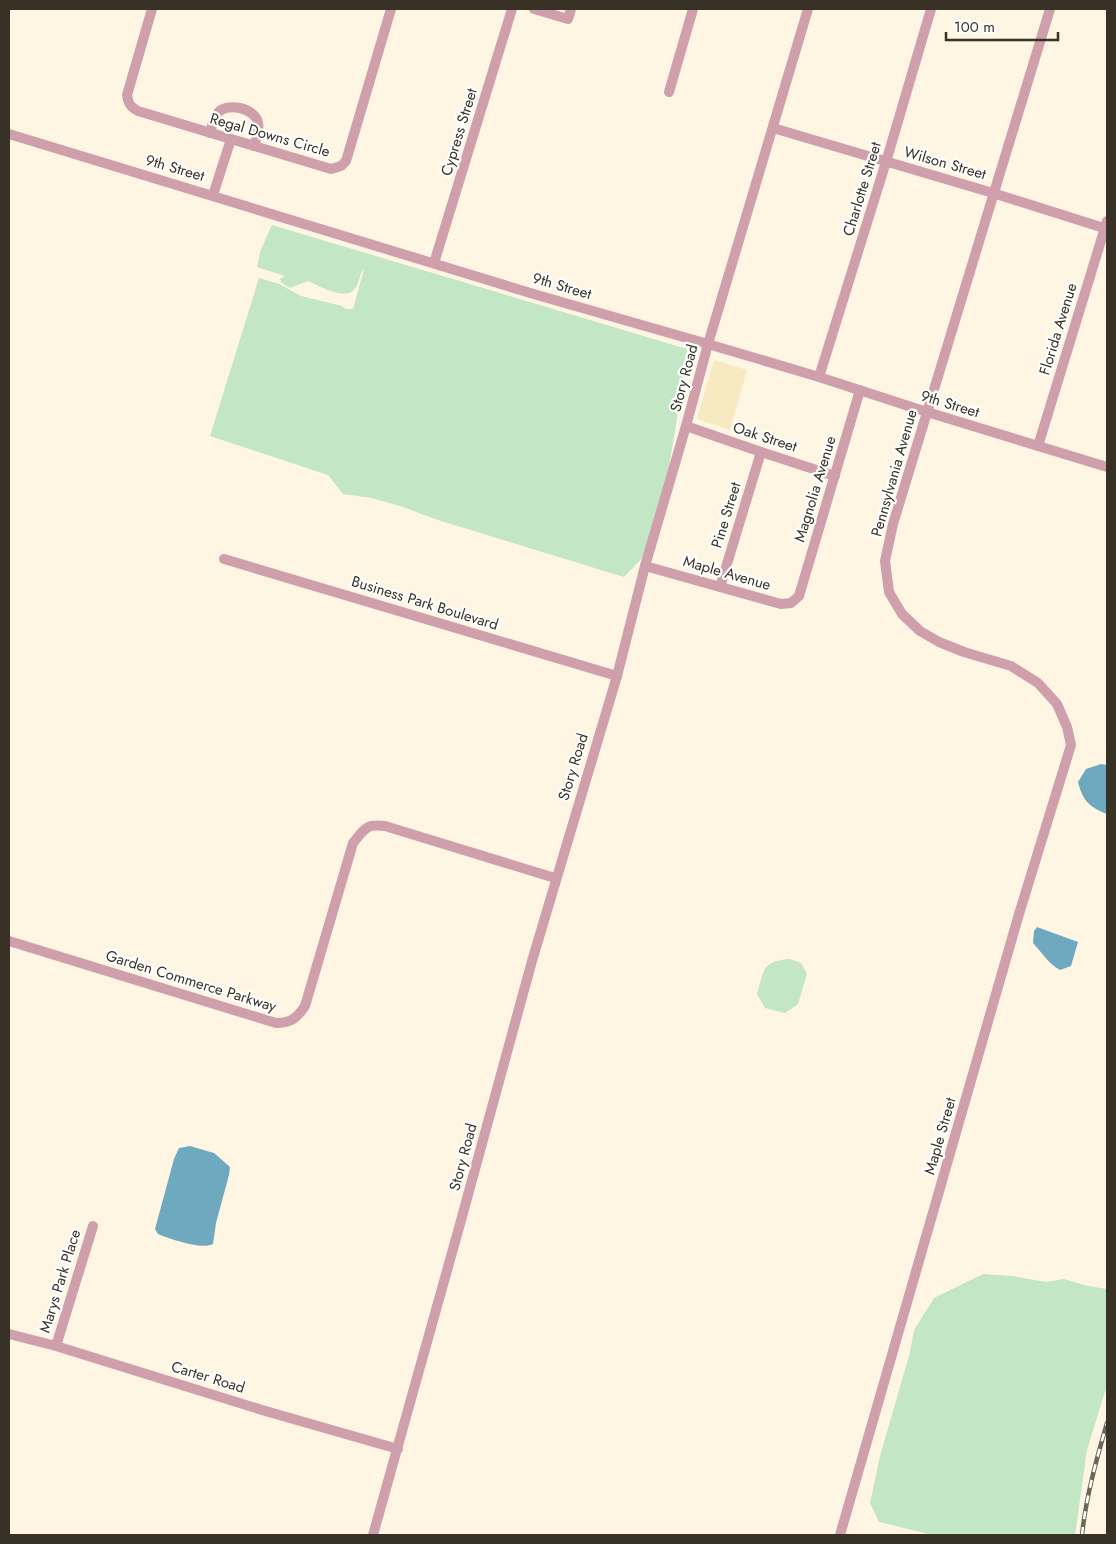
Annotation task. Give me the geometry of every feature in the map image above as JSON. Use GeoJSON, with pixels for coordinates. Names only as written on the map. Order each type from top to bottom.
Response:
{"type":"FeatureCollection","features":[{"type":"Feature","properties":{"kind":"street","name":"Regal Downs Circle"},"geometry":{"type":"LineString","coordinates":[[152,9],[126,95],[131,107],[138,112],[331,169],[341,166],[346,161],[391,9]]}},
{"type":"Feature","properties":{"kind":"street","name":"Cypress Street"},"geometry":{"type":"LineString","coordinates":[[434,263],[512,9]]}},
{"type":"Feature","properties":{"kind":"street"},"geometry":{"type":"LineString","coordinates":[[534,9],[568,19],[571,9]]}},
{"type":"Feature","properties":{"kind":"street"},"geometry":{"type":"LineString","coordinates":[[668,92],[693,9]]}},
{"type":"Feature","properties":{"kind":"street","name":"Story Road"},"geometry":{"type":"LineString","coordinates":[[373,1535],[555,878],[616,676],[708,344],[808,9]]}},
{"type":"Feature","properties":{"kind":"street","name":"Charlotte Street"},"geometry":{"type":"LineString","coordinates":[[819,377],[931,9]]}},
{"type":"Feature","properties":{"kind":"street","name":"Pennsylvania Avenue"},"geometry":{"type":"LineString","coordinates":[[1050,9],[926,412],[893,524],[886,561],[889,592],[902,614],[920,631],[939,642],[964,652],[1011,666],[1038,683],[1057,704],[1067,727],[1071,745]]}},
{"type":"Feature","properties":{"kind":"street"},"geometry":{"type":"LineString","coordinates":[[210,133],[217,114],[230,106],[250,112],[256,116],[259,124],[254,146]]}},
{"type":"Feature","properties":{"kind":"street","name":"Wilson Street"},"geometry":{"type":"LineString","coordinates":[[773,128],[1106,226]]}},
{"type":"Feature","properties":{"kind":"street","name":"9th Street"},"geometry":{"type":"LineString","coordinates":[[9,134],[819,377],[1107,467]]}},
{"type":"Feature","properties":{"kind":"street"},"geometry":{"type":"LineString","coordinates":[[213,195],[231,139]]}},
{"type":"Feature","properties":{"kind":"street","name":"Florida Avenue"},"geometry":{"type":"LineString","coordinates":[[1038,446],[1106,226]]}},
{"type":"Feature","properties":{"kind":"street","name":"Magnolia Avenue"},"geometry":{"type":"LineString","coordinates":[[799,596],[860,390]]}},
{"type":"Feature","properties":{"kind":"street","name":"Oak Street"},"geometry":{"type":"LineString","coordinates":[[686,426],[835,476]]}},
{"type":"Feature","properties":{"kind":"street","name":"Pine Street"},"geometry":{"type":"LineString","coordinates":[[720,586],[761,452]]}},
{"type":"Feature","properties":{"kind":"street","name":"Business Park Boulevard"},"geometry":{"type":"LineString","coordinates":[[224,559],[616,676]]}},
{"type":"Feature","properties":{"kind":"street","name":"Maple Avenue"},"geometry":{"type":"LineString","coordinates":[[645,566],[781,604],[791,603],[799,596]]}},
{"type":"Feature","properties":{"kind":"street","name":"Maple Street"},"geometry":{"type":"LineString","coordinates":[[840,1535],[1017,923],[1071,745]]}},
{"type":"Feature","properties":{"kind":"street","name":"Garden Commerce Parkway"},"geometry":{"type":"LineString","coordinates":[[9,942],[276,1023],[285,1022],[298,1016],[305,1006],[353,843],[362,831],[372,825],[385,826],[555,878]]}},
{"type":"Feature","properties":{"kind":"street","name":"Marys Park Place"},"geometry":{"type":"LineString","coordinates":[[56,1346],[92,1226]]}},
{"type":"Feature","properties":{"kind":"street","name":"Carter Road"},"geometry":{"type":"LineString","coordinates":[[9,1334],[56,1346],[262,1410],[398,1449]]}},
{"type":"Feature","properties":{"kind":"shaded area"},"geometry":{"type":"Polygon","coordinates":[[[714,360],[747,370],[730,430],[697,419],[714,360]]]}},
{"type":"Feature","properties":{"kind":"green space"},"geometry":{"type":"Polygon","coordinates":[[[272,225],[687,349],[668,472],[648,552],[624,577],[438,520],[403,507],[372,498],[343,494],[328,475],[210,436],[259,278],[279,284],[301,296],[342,306],[346,309],[353,309],[364,269],[357,285],[352,292],[347,294],[334,292],[308,281],[290,288],[282,283],[280,279],[285,276],[257,267],[260,252],[272,225]]]}},
{"type":"Feature","properties":{"kind":"green space"},"geometry":{"type":"Polygon","coordinates":[[[790,959],[801,963],[807,974],[798,1004],[785,1013],[765,1008],[757,994],[763,973],[774,962],[790,959]]]}},
{"type":"Feature","properties":{"kind":"green space"},"geometry":{"type":"Polygon","coordinates":[[[983,1274],[1012,1276],[1046,1282],[1064,1279],[1107,1289],[1107,1385],[1087,1450],[1075,1535],[933,1535],[879,1522],[870,1503],[880,1456],[910,1352],[914,1330],[934,1298],[983,1274]]]}},
{"type":"Feature","properties":{"kind":"water"},"geometry":{"type":"Polygon","coordinates":[[[1101,764],[1107,765],[1107,814],[1091,806],[1082,794],[1078,782],[1086,769],[1101,764]]]}},
{"type":"Feature","properties":{"kind":"water"},"geometry":{"type":"Polygon","coordinates":[[[1037,927],[1078,942],[1071,966],[1060,970],[1052,965],[1033,943],[1034,931],[1037,927]]]}},
{"type":"Feature","properties":{"kind":"water"},"geometry":{"type":"Polygon","coordinates":[[[190,1146],[214,1153],[230,1167],[216,1223],[213,1244],[201,1246],[178,1241],[158,1234],[155,1229],[174,1159],[179,1148],[190,1146]]]}},
{"type":"Feature","properties":{"kind":"railway"},"geometry":{"type":"LineString","coordinates":[[1082,1535],[1095,1465],[1107,1423]]}}]}
